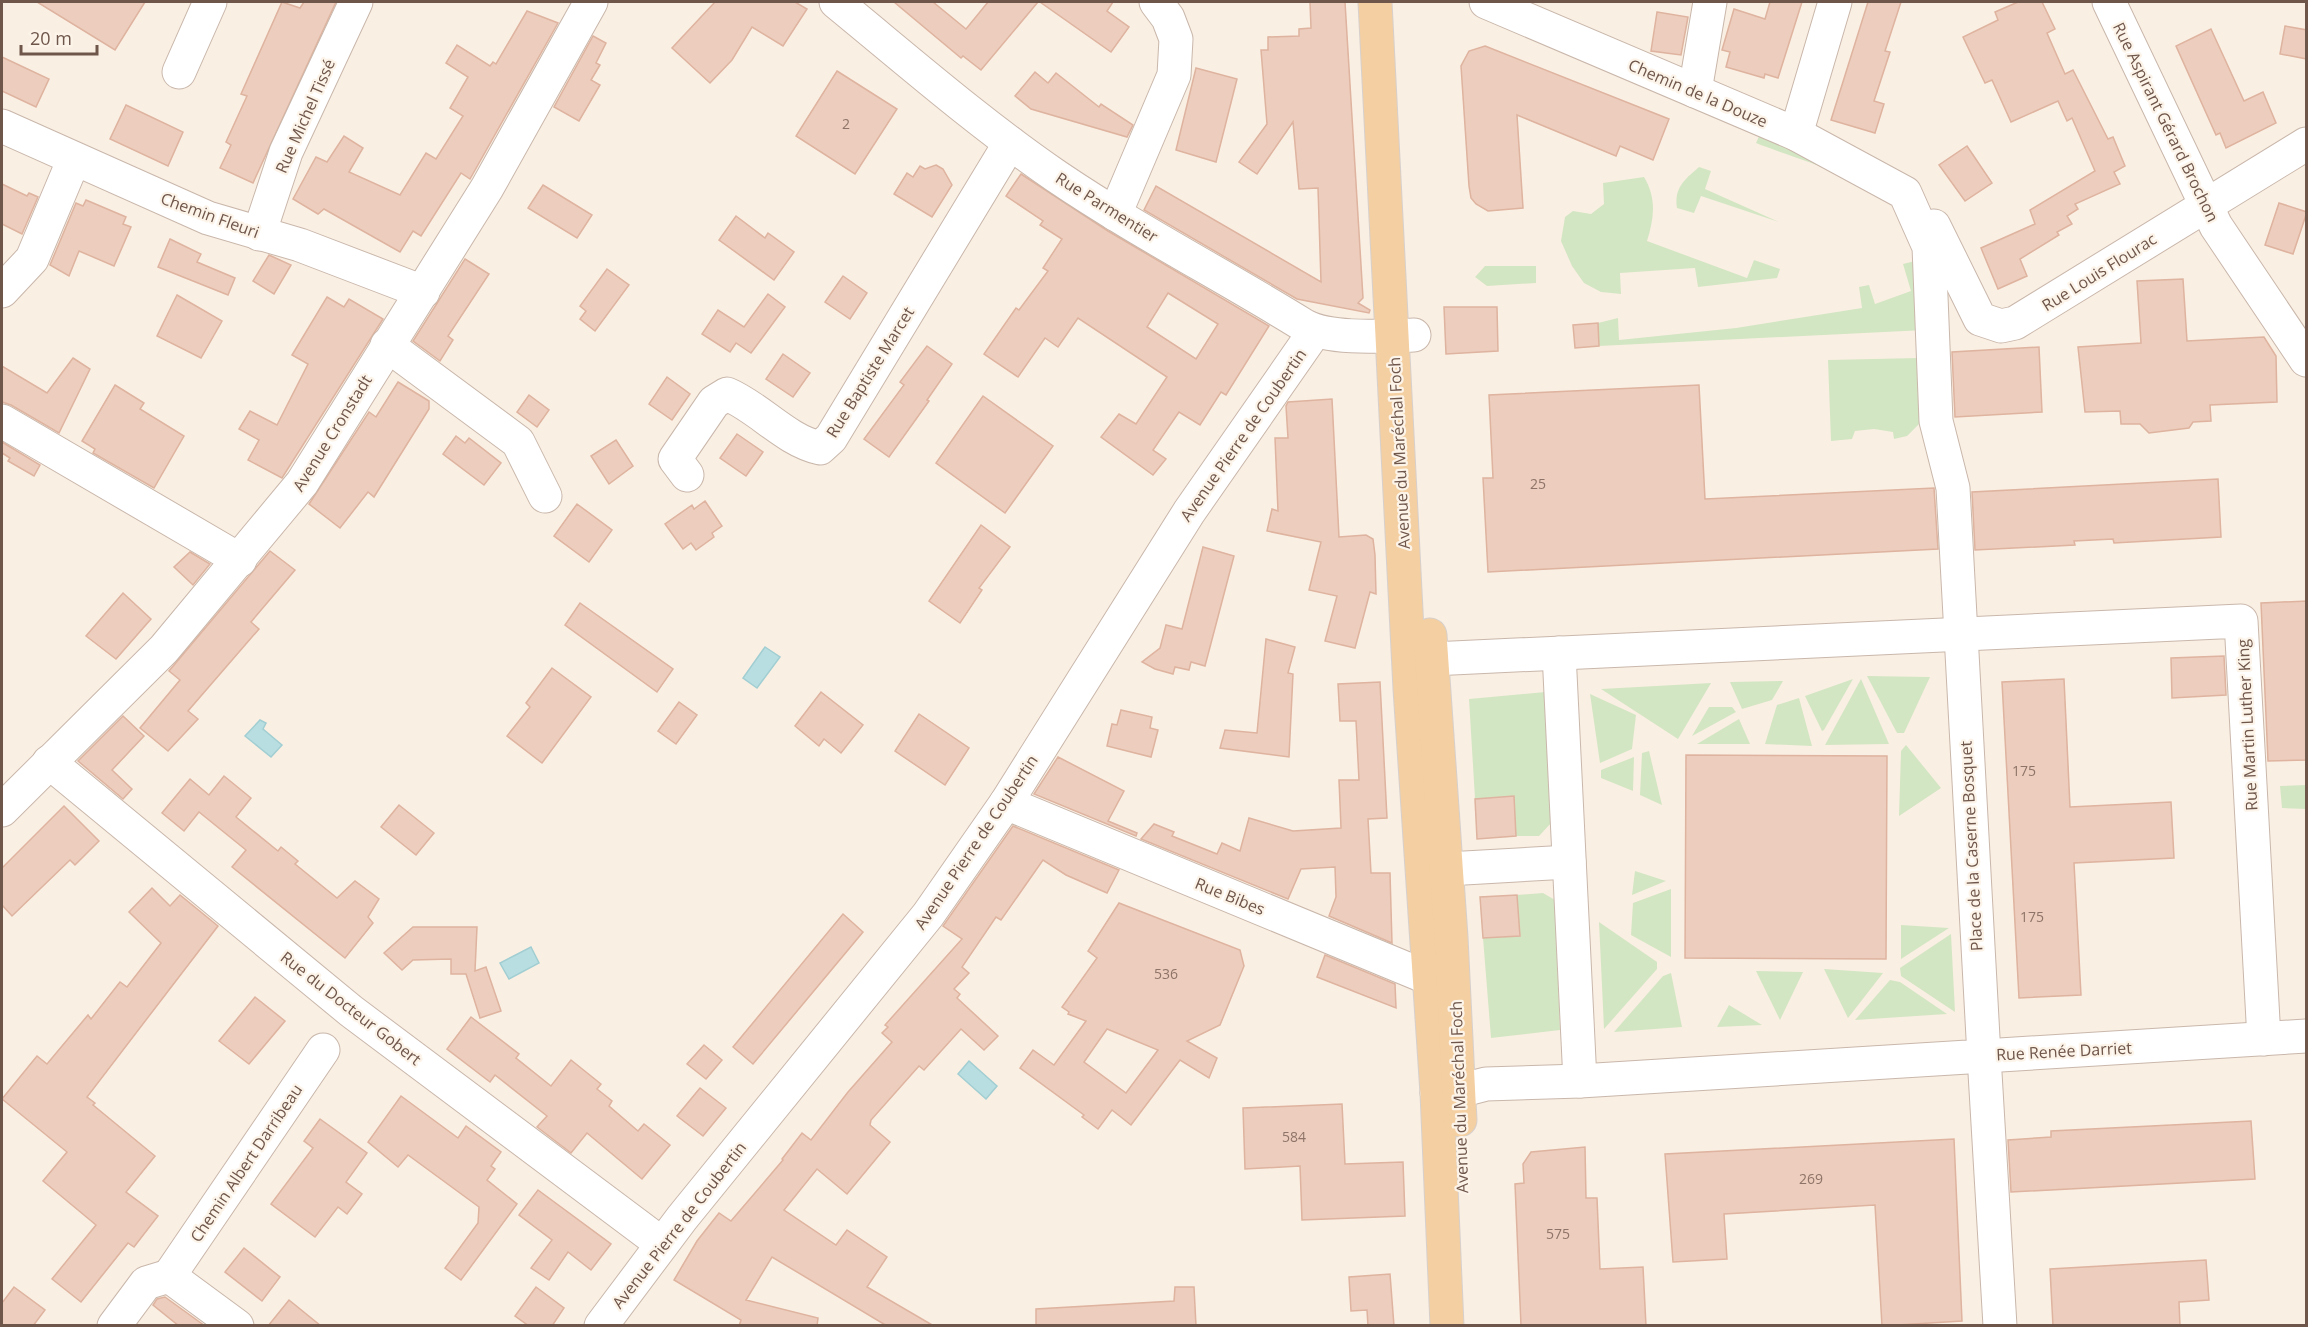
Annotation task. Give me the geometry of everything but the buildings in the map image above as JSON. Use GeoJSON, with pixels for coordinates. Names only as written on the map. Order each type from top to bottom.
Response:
{"type":"FeatureCollection","features":[{"type":"Feature","properties":{"kind":"main road","name":"Avenue du Maréchal Foch"},"geometry":{"type":"LineString","coordinates":[[1375,2],[1432,659],[1447,869],[1442,983],[1448,1092],[1468,1326]]}},
{"type":"Feature","properties":{"kind":"main road","name":"Avenue du Maréchal Foch"},"geometry":{"type":"LineString","coordinates":[[1397,2],[1410,689],[1426,903],[1442,983]]}},
{"type":"Feature","properties":{"kind":"main road","name":"Avenue du Maréchal Foch"},"geometry":{"type":"LineString","coordinates":[[1447,1326],[1448,1092]]}},
{"type":"Feature","properties":{"kind":"street"},"geometry":{"type":"LineString","coordinates":[[179,72],[210,2]]}},
{"type":"Feature","properties":{"kind":"street","name":"Rue Michel Tissé"},"geometry":{"type":"LineString","coordinates":[[259,234],[286,152],[356,2]]}},
{"type":"Feature","properties":{"kind":"street","name":"Avenue Cronstadt"},"geometry":{"type":"LineString","coordinates":[[2,810],[164,649],[303,483],[387,345],[487,189],[591,2]]}},
{"type":"Feature","properties":{"kind":"street","name":"Rue Parmentier"},"geometry":{"type":"LineString","coordinates":[[836,2],[1010,143],[1115,214],[1315,331],[1403,336]]}},
{"type":"Feature","properties":{"kind":"street"},"geometry":{"type":"LineString","coordinates":[[1115,214],[1174,75],[1176,39],[1168,18],[1156,2]]}},
{"type":"Feature","properties":{"kind":"street","name":"Chemin de la Douze"},"geometry":{"type":"LineString","coordinates":[[1486,2],[1796,134],[1905,193],[1939,232],[1974,309],[1980,319],[1990,324]]}},
{"type":"Feature","properties":{"kind":"street"},"geometry":{"type":"LineString","coordinates":[[1695,91],[1710,2]]}},
{"type":"Feature","properties":{"kind":"street"},"geometry":{"type":"LineString","coordinates":[[1796,134],[1835,2]]}},
{"type":"Feature","properties":{"kind":"street","name":"Rue Aspirant Gérard Brochon"},"geometry":{"type":"LineString","coordinates":[[2109,2],[2205,206],[2307,360]]}},
{"type":"Feature","properties":{"kind":"street","name":"Chemin Fleuri"},"geometry":{"type":"LineString","coordinates":[[2,126],[208,218],[336,258],[423,292]]}},
{"type":"Feature","properties":{"kind":"street","name":"Rue Baptiste Marcet"},"geometry":{"type":"LineString","coordinates":[[687,475],[675,459],[714,402],[727,394],[740,399],[806,445],[820,448],[831,438],[1010,143]]}},
{"type":"Feature","properties":{"kind":"street","name":"Rue Louis Flourac"},"geometry":{"type":"LineString","coordinates":[[1990,324],[2001,326],[2015,323],[2042,308],[2307,144]]}},
{"type":"Feature","properties":{"kind":"street"},"geometry":{"type":"LineString","coordinates":[[2,291],[32,259],[74,159]]}},
{"type":"Feature","properties":{"kind":"street","name":"Place de la Caserne Bosquet"},"geometry":{"type":"LineString","coordinates":[[1905,193],[1929,248],[1935,342],[1936,421],[1953,488],[1959,633],[1984,1056]]}},
{"type":"Feature","properties":{"kind":"street","name":"Avenue Pierre de Coubertin"},"geometry":{"type":"LineString","coordinates":[[601,1326],[662,1244],[928,915],[1006,803],[1189,512],[1315,331]]}},
{"type":"Feature","properties":{"kind":"street"},"geometry":{"type":"LineString","coordinates":[[387,345],[518,442],[545,496]]}},
{"type":"Feature","properties":{"kind":"street"},"geometry":{"type":"LineString","coordinates":[[2,421],[240,560]]}},
{"type":"Feature","properties":{"kind":"street","name":"Rue Martin Luther King"},"geometry":{"type":"LineString","coordinates":[[1959,633],[2241,621],[2264,1039]]}},
{"type":"Feature","properties":{"kind":"street"},"geometry":{"type":"LineString","coordinates":[[1432,659],[1959,633]]}},
{"type":"Feature","properties":{"kind":"street"},"geometry":{"type":"LineString","coordinates":[[1559,653],[1580,1081]]}},
{"type":"Feature","properties":{"kind":"street"},"geometry":{"type":"LineString","coordinates":[[1410,689],[1422,707],[1432,849],[1447,869]]}},
{"type":"Feature","properties":{"kind":"street","name":"Rue du Docteur Gobert"},"geometry":{"type":"LineString","coordinates":[[49,762],[351,1011],[662,1244]]}},
{"type":"Feature","properties":{"kind":"street","name":"Rue Bibes"},"geometry":{"type":"LineString","coordinates":[[1006,803],[1442,983]]}},
{"type":"Feature","properties":{"kind":"street"},"geometry":{"type":"LineString","coordinates":[[1447,869],[1569,862]]}},
{"type":"Feature","properties":{"kind":"street"},"geometry":{"type":"LineString","coordinates":[[1426,903],[1447,869]]}},
{"type":"Feature","properties":{"kind":"street","name":"Rue Renée Darriet"},"geometry":{"type":"LineString","coordinates":[[2000,1326],[1984,1056],[2307,1036]]}},
{"type":"Feature","properties":{"kind":"street","name":"Chemin Albert Darribeau"},"geometry":{"type":"LineString","coordinates":[[169,1276],[323,1050]]}},
{"type":"Feature","properties":{"kind":"street"},"geometry":{"type":"LineString","coordinates":[[1448,1092],[1486,1084],[1580,1081],[1984,1056]]}},
{"type":"Feature","properties":{"kind":"street"},"geometry":{"type":"LineString","coordinates":[[114,1326],[146,1283],[169,1276],[237,1326]]}},
{"type":"Feature","properties":{"kind":"green space"},"geometry":{"type":"Polygon","coordinates":[[[1761,132],[1855,172],[1898,202],[1913,221],[1924,252],[1925,330],[1599,346],[1598,323],[1618,318],[1619,340],[1736,328],[1862,308],[1859,287],[1869,285],[1875,304],[1911,291],[1903,264],[1919,260],[1910,229],[1897,209],[1864,185],[1756,143],[1761,132]]]}},
{"type":"Feature","properties":{"kind":"green space"},"geometry":{"type":"Polygon","coordinates":[[[1699,167],[1711,171],[1705,189],[1779,222],[1701,196],[1694,213],[1677,208],[1677,195],[1681,185],[1699,167]]]}},
{"type":"Feature","properties":{"kind":"green space"},"geometry":{"type":"Polygon","coordinates":[[[1644,177],[1653,201],[1647,241],[1747,278],[1754,260],[1780,269],[1777,278],[1698,287],[1695,268],[1620,273],[1621,294],[1601,292],[1584,283],[1572,266],[1561,241],[1565,217],[1573,211],[1591,214],[1604,204],[1603,183],[1644,177]]]}},
{"type":"Feature","properties":{"kind":"green space"},"geometry":{"type":"Polygon","coordinates":[[[1485,266],[1536,266],[1536,283],[1487,286],[1475,277],[1485,266]]]}},
{"type":"Feature","properties":{"kind":"green space"},"geometry":{"type":"Polygon","coordinates":[[[1918,358],[1919,424],[1907,436],[1894,439],[1893,432],[1874,429],[1855,431],[1852,439],[1831,441],[1828,360],[1918,358]]]}},
{"type":"Feature","properties":{"kind":"green space"},"geometry":{"type":"Polygon","coordinates":[[[1867,676],[1930,677],[1904,733],[1897,733],[1867,676]]]}},
{"type":"Feature","properties":{"kind":"green space"},"geometry":{"type":"Polygon","coordinates":[[[1853,679],[1824,730],[1822,731],[1805,696],[1853,679]]]}},
{"type":"Feature","properties":{"kind":"green space"},"geometry":{"type":"Polygon","coordinates":[[[1861,679],[1889,744],[1825,745],[1861,679]]]}},
{"type":"Feature","properties":{"kind":"green space"},"geometry":{"type":"Polygon","coordinates":[[[1783,681],[1772,700],[1742,709],[1730,682],[1783,681]]]}},
{"type":"Feature","properties":{"kind":"green space"},"geometry":{"type":"Polygon","coordinates":[[[1711,683],[1678,739],[1601,689],[1711,683]]]}},
{"type":"Feature","properties":{"kind":"green space"},"geometry":{"type":"Polygon","coordinates":[[[1545,692],[1553,821],[1539,836],[1516,836],[1513,797],[1475,799],[1469,699],[1545,692]]]}},
{"type":"Feature","properties":{"kind":"green space"},"geometry":{"type":"Polygon","coordinates":[[[1590,694],[1636,715],[1632,749],[1600,763],[1590,694]]]}},
{"type":"Feature","properties":{"kind":"green space"},"geometry":{"type":"Polygon","coordinates":[[[1799,698],[1812,746],[1765,744],[1777,705],[1799,698]]]}},
{"type":"Feature","properties":{"kind":"green space"},"geometry":{"type":"Polygon","coordinates":[[[1709,707],[1732,707],[1736,712],[1692,736],[1709,707]]]}},
{"type":"Feature","properties":{"kind":"green space"},"geometry":{"type":"Polygon","coordinates":[[[1739,719],[1750,744],[1697,744],[1739,719]]]}},
{"type":"Feature","properties":{"kind":"green space"},"geometry":{"type":"Polygon","coordinates":[[[1906,745],[1941,788],[1899,816],[1901,751],[1906,745]]]}},
{"type":"Feature","properties":{"kind":"green space"},"geometry":{"type":"Polygon","coordinates":[[[1649,751],[1662,805],[1640,795],[1642,753],[1649,751]]]}},
{"type":"Feature","properties":{"kind":"green space"},"geometry":{"type":"Polygon","coordinates":[[[1634,757],[1633,791],[1601,778],[1601,770],[1634,757]]]}},
{"type":"Feature","properties":{"kind":"green space"},"geometry":{"type":"Polygon","coordinates":[[[2306,785],[2306,809],[2282,808],[2280,786],[2306,785]]]}},
{"type":"Feature","properties":{"kind":"green space"},"geometry":{"type":"Polygon","coordinates":[[[1635,871],[1666,881],[1632,895],[1635,871]]]}},
{"type":"Feature","properties":{"kind":"green space"},"geometry":{"type":"Polygon","coordinates":[[[1671,889],[1671,957],[1631,935],[1633,903],[1671,889]]]}},
{"type":"Feature","properties":{"kind":"green space"},"geometry":{"type":"Polygon","coordinates":[[[1543,893],[1555,900],[1560,1030],[1491,1038],[1483,938],[1520,936],[1517,895],[1543,893]]]}},
{"type":"Feature","properties":{"kind":"green space"},"geometry":{"type":"Polygon","coordinates":[[[1599,922],[1657,962],[1657,969],[1604,1029],[1599,922]]]}},
{"type":"Feature","properties":{"kind":"green space"},"geometry":{"type":"Polygon","coordinates":[[[1901,925],[1949,928],[1901,959],[1901,925]]]}},
{"type":"Feature","properties":{"kind":"green space"},"geometry":{"type":"Polygon","coordinates":[[[1951,934],[1955,1012],[1901,976],[1900,968],[1951,934]]]}},
{"type":"Feature","properties":{"kind":"green space"},"geometry":{"type":"Polygon","coordinates":[[[1824,969],[1883,973],[1848,1018],[1824,969]]]}},
{"type":"Feature","properties":{"kind":"green space"},"geometry":{"type":"Polygon","coordinates":[[[1756,971],[1803,972],[1780,1020],[1756,971]]]}},
{"type":"Feature","properties":{"kind":"green space"},"geometry":{"type":"Polygon","coordinates":[[[1671,973],[1682,1027],[1614,1032],[1663,976],[1671,973]]]}},
{"type":"Feature","properties":{"kind":"green space"},"geometry":{"type":"Polygon","coordinates":[[[1890,980],[1900,982],[1947,1014],[1855,1020],[1890,980]]]}},
{"type":"Feature","properties":{"kind":"green space"},"geometry":{"type":"Polygon","coordinates":[[[1729,1005],[1762,1025],[1717,1027],[1729,1005]]]}},
{"type":"Feature","properties":{"kind":"water"},"geometry":{"type":"Polygon","coordinates":[[[765,647],[780,657],[757,688],[743,678],[765,647]]]}},
{"type":"Feature","properties":{"kind":"water"},"geometry":{"type":"Polygon","coordinates":[[[260,720],[266,723],[263,729],[282,745],[271,757],[245,736],[260,720]]]}},
{"type":"Feature","properties":{"kind":"water"},"geometry":{"type":"Polygon","coordinates":[[[531,947],[539,963],[509,979],[500,963],[531,947]]]}},
{"type":"Feature","properties":{"kind":"water"},"geometry":{"type":"Polygon","coordinates":[[[969,1061],[997,1086],[986,1099],[958,1074],[969,1061]]]}}]}
